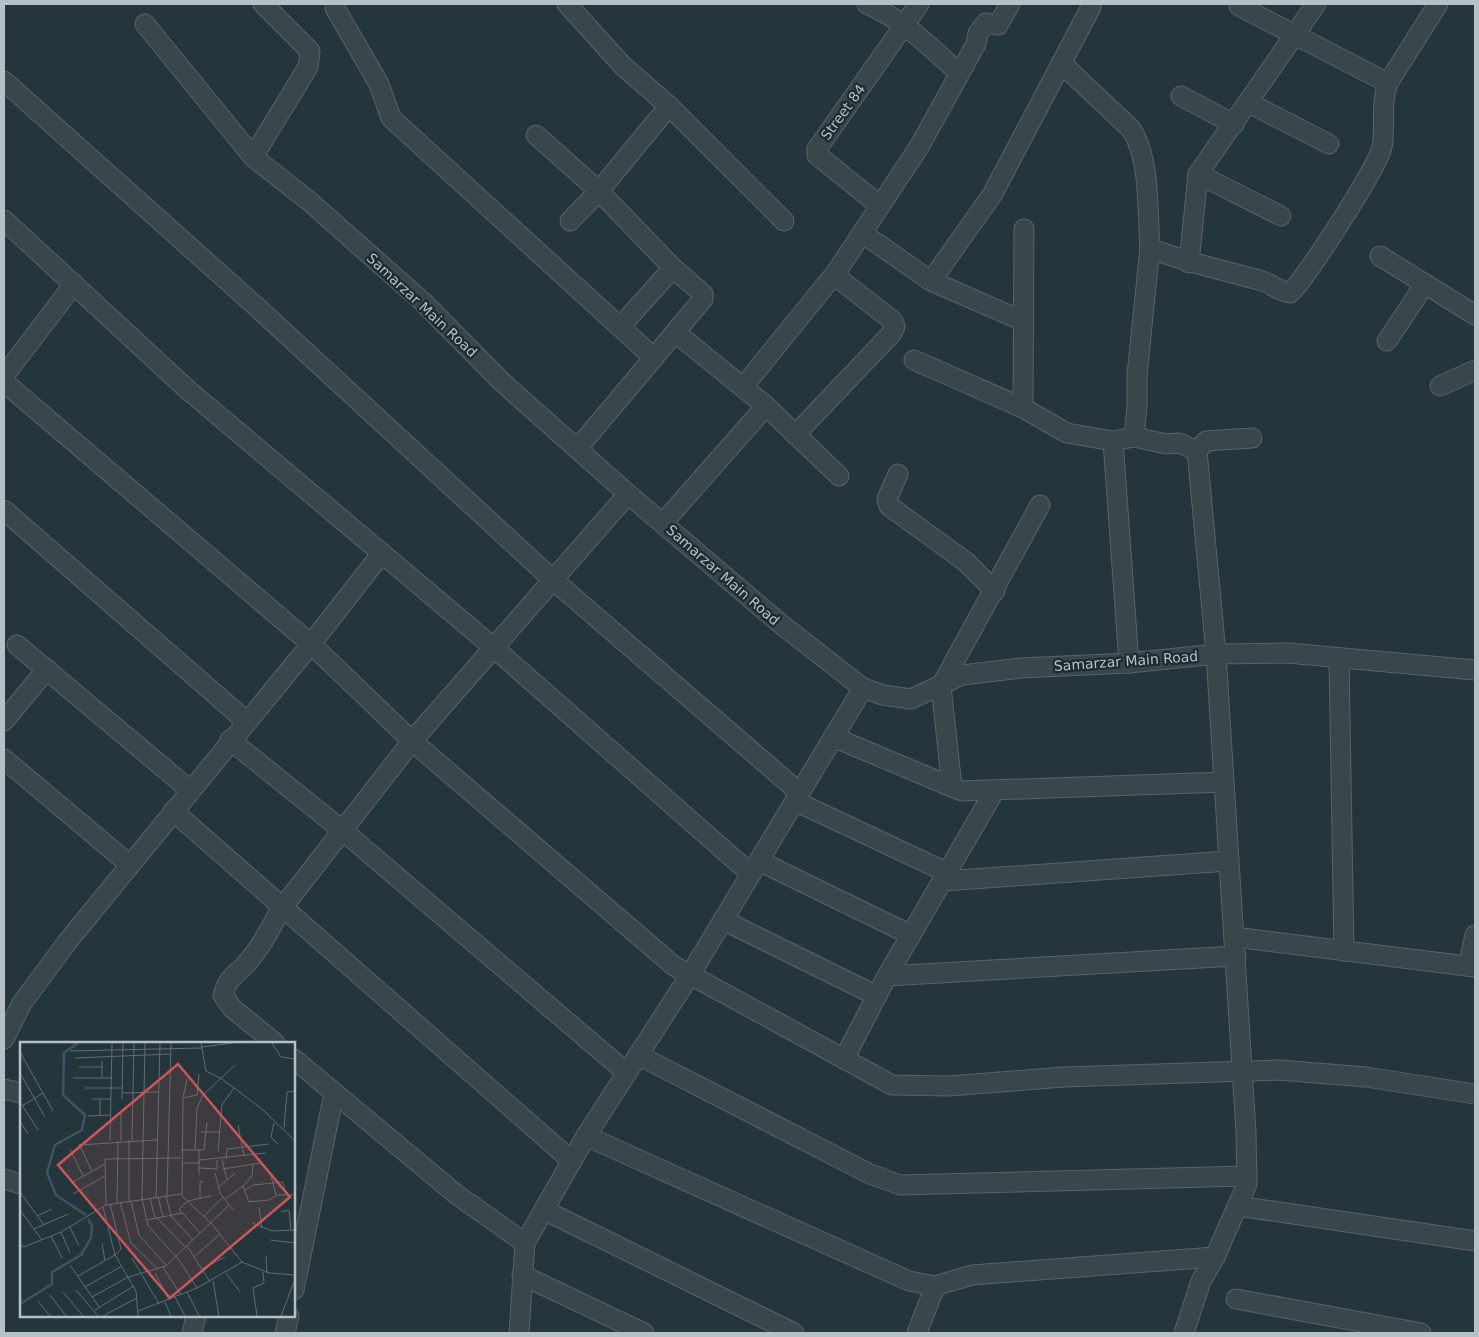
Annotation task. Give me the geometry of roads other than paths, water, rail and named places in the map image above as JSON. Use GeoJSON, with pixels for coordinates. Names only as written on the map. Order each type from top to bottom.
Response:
{"type":"FeatureCollection","features":[{"type":"Feature","properties":{"kind":"street"},"geometry":{"type":"LineString","coordinates":[[253,157],[308,67],[310,51],[262,4]]}},
{"type":"Feature","properties":{"kind":"street"},"geometry":{"type":"LineString","coordinates":[[335,4],[335,8],[379,84],[391,118],[654,358]]}},
{"type":"Feature","properties":{"kind":"street"},"geometry":{"type":"LineString","coordinates":[[566,4],[623,66],[669,106],[784,221]]}},
{"type":"Feature","properties":{"kind":"street"},"geometry":{"type":"LineString","coordinates":[[867,4],[890,14],[906,26],[959,74]]}},
{"type":"Feature","properties":{"kind":"street","name":"Street 84"},"geometry":{"type":"LineString","coordinates":[[879,206],[817,156],[816,149],[920,4]]}},
{"type":"Feature","properties":{"kind":"street"},"geometry":{"type":"LineString","coordinates":[[743,387],[834,275],[920,147],[976,44],[978,33],[982,26],[986,23],[998,25],[1010,4]]}},
{"type":"Feature","properties":{"kind":"street"},"geometry":{"type":"LineString","coordinates":[[1189,263],[1198,174],[1316,4]]}},
{"type":"Feature","properties":{"kind":"street"},"geometry":{"type":"LineString","coordinates":[[1150,248],[1189,263],[1265,282],[1280,292],[1290,293],[1297,286],[1368,176],[1382,149],[1383,96],[1388,83],[1435,5]]}},
{"type":"Feature","properties":{"kind":"street"},"geometry":{"type":"LineString","coordinates":[[1239,6],[1295,33],[1388,83]]}},
{"type":"Feature","properties":{"kind":"street"},"geometry":{"type":"LineString","coordinates":[[932,281],[992,195],[1091,7]]}},
{"type":"Feature","properties":{"kind":"street","name":"Samarzar Main Road"},"geometry":{"type":"LineString","coordinates":[[145,24],[253,157],[309,201],[422,302],[502,382],[628,494],[782,625],[863,688],[883,695],[911,698],[962,675],[1021,668],[1129,663],[1216,654],[1288,653],[1475,670]]}},
{"type":"Feature","properties":{"kind":"street"},"geometry":{"type":"LineString","coordinates":[[1061,63],[1131,129],[1136,137],[1144,162],[1150,248],[1137,374],[1137,408],[1134,437]]}},
{"type":"Feature","properties":{"kind":"street"},"geometry":{"type":"LineString","coordinates":[[4,81],[118,185],[145,206],[552,579],[798,797],[946,877],[1228,861]]}},
{"type":"Feature","properties":{"kind":"street"},"geometry":{"type":"LineString","coordinates":[[1181,96],[1234,124]]}},
{"type":"Feature","properties":{"kind":"street"},"geometry":{"type":"LineString","coordinates":[[1249,103],[1329,144]]}},
{"type":"Feature","properties":{"kind":"street"},"geometry":{"type":"LineString","coordinates":[[570,221],[599,191],[669,106]]}},
{"type":"Feature","properties":{"kind":"street"},"geometry":{"type":"LineString","coordinates":[[536,135],[599,191],[673,268],[703,294],[704,299],[577,448]]}},
{"type":"Feature","properties":{"kind":"street"},"geometry":{"type":"LineString","coordinates":[[1198,174],[1282,216]]}},
{"type":"Feature","properties":{"kind":"street"},"geometry":{"type":"LineString","coordinates":[[4,220],[188,390],[755,867],[911,935]]}},
{"type":"Feature","properties":{"kind":"street"},"geometry":{"type":"LineString","coordinates":[[1023,408],[1024,228]]}},
{"type":"Feature","properties":{"kind":"street"},"geometry":{"type":"LineString","coordinates":[[862,233],[932,281],[1023,321]]}},
{"type":"Feature","properties":{"kind":"street"},"geometry":{"type":"LineString","coordinates":[[1380,256],[1475,315]]}},
{"type":"Feature","properties":{"kind":"street"},"geometry":{"type":"LineString","coordinates":[[620,327],[673,268]]}},
{"type":"Feature","properties":{"kind":"street"},"geometry":{"type":"LineString","coordinates":[[795,435],[892,333],[895,326],[893,321],[834,275]]}},
{"type":"Feature","properties":{"kind":"street"},"geometry":{"type":"LineString","coordinates":[[4,376],[74,284]]}},
{"type":"Feature","properties":{"kind":"street"},"geometry":{"type":"LineString","coordinates":[[1388,341],[1425,284]]}},
{"type":"Feature","properties":{"kind":"street"},"geometry":{"type":"LineString","coordinates":[[676,333],[766,406],[839,476]]}},
{"type":"Feature","properties":{"kind":"street"},"geometry":{"type":"LineString","coordinates":[[914,360],[1023,408],[1067,433],[1113,441],[1134,437],[1166,444],[1179,443],[1197,451]]}},
{"type":"Feature","properties":{"kind":"street"},"geometry":{"type":"LineString","coordinates":[[1440,386],[1475,370]]}},
{"type":"Feature","properties":{"kind":"street"},"geometry":{"type":"LineString","coordinates":[[4,382],[311,644],[412,741],[674,966],[892,1085],[949,1086],[1064,1077],[1279,1070],[1366,1077],[1475,1094]]}},
{"type":"Feature","properties":{"kind":"street"},"geometry":{"type":"LineString","coordinates":[[663,523],[766,406]]}},
{"type":"Feature","properties":{"kind":"street"},"geometry":{"type":"LineString","coordinates":[[1197,451],[1206,442],[1252,438]]}},
{"type":"Feature","properties":{"kind":"street"},"geometry":{"type":"LineString","coordinates":[[1113,441],[1129,663]]}},
{"type":"Feature","properties":{"kind":"street"},"geometry":{"type":"LineString","coordinates":[[1184,1333],[1201,1281],[1214,1258],[1247,1184],[1243,1070],[1216,654],[1197,451]]}},
{"type":"Feature","properties":{"kind":"street"},"geometry":{"type":"LineString","coordinates":[[898,474],[888,499],[888,506],[966,562],[995,591]]}},
{"type":"Feature","properties":{"kind":"street"},"geometry":{"type":"LineString","coordinates":[[272,1042],[251,1034],[232,1008],[223,995],[228,979],[246,964],[267,935],[283,907],[412,741],[628,494]]}},
{"type":"Feature","properties":{"kind":"street"},"geometry":{"type":"LineString","coordinates":[[952,787],[941,686],[995,591],[1040,505]]}},
{"type":"Feature","properties":{"kind":"street"},"geometry":{"type":"LineString","coordinates":[[4,510],[246,721]]}},
{"type":"Feature","properties":{"kind":"street"},"geometry":{"type":"LineString","coordinates":[[4,1039],[22,1004],[68,942],[230,740],[311,644],[382,553]]}},
{"type":"Feature","properties":{"kind":"street"},"geometry":{"type":"LineString","coordinates":[[17,645],[190,790]]}},
{"type":"Feature","properties":{"kind":"street"},"geometry":{"type":"LineString","coordinates":[[1339,658],[1344,951]]}},
{"type":"Feature","properties":{"kind":"street"},"geometry":{"type":"LineString","coordinates":[[4,721],[47,670]]}},
{"type":"Feature","properties":{"kind":"street"},"geometry":{"type":"LineString","coordinates":[[519,1333],[525,1243],[586,1136],[690,975],[863,688]]}},
{"type":"Feature","properties":{"kind":"street"},"geometry":{"type":"LineString","coordinates":[[834,737],[962,791],[1224,782]]}},
{"type":"Feature","properties":{"kind":"street"},"geometry":{"type":"LineString","coordinates":[[230,740],[342,830],[627,1073]]}},
{"type":"Feature","properties":{"kind":"street"},"geometry":{"type":"LineString","coordinates":[[4,759],[130,865]]}},
{"type":"Feature","properties":{"kind":"street"},"geometry":{"type":"LineString","coordinates":[[844,1059],[887,976],[995,790]]}},
{"type":"Feature","properties":{"kind":"street"},"geometry":{"type":"LineString","coordinates":[[173,811],[572,1161]]}},
{"type":"Feature","properties":{"kind":"street"},"geometry":{"type":"LineString","coordinates":[[723,920],[877,996]]}},
{"type":"Feature","properties":{"kind":"street"},"geometry":{"type":"LineString","coordinates":[[1234,937],[1472,967],[1475,935]]}},
{"type":"Feature","properties":{"kind":"street"},"geometry":{"type":"LineString","coordinates":[[887,976],[1236,956]]}},
{"type":"Feature","properties":{"kind":"street"},"geometry":{"type":"LineString","coordinates":[[638,1055],[870,1174],[900,1186],[1247,1176]]}},
{"type":"Feature","properties":{"kind":"street"},"geometry":{"type":"LineString","coordinates":[[295,1060],[457,1195],[525,1243]]}},
{"type":"Feature","properties":{"kind":"street"},"geometry":{"type":"LineString","coordinates":[[4,1089],[20,1093]]}},
{"type":"Feature","properties":{"kind":"street"},"geometry":{"type":"LineString","coordinates":[[295,1285],[334,1093]]}},
{"type":"Feature","properties":{"kind":"street"},"geometry":{"type":"LineString","coordinates":[[586,1136],[840,1252],[909,1281],[935,1286],[972,1275],[1214,1258]]}},
{"type":"Feature","properties":{"kind":"street"},"geometry":{"type":"LineString","coordinates":[[4,1180],[20,1184]]}},
{"type":"Feature","properties":{"kind":"street"},"geometry":{"type":"LineString","coordinates":[[1238,1206],[1475,1241]]}},
{"type":"Feature","properties":{"kind":"street"},"geometry":{"type":"LineString","coordinates":[[544,1210],[794,1333]]}},
{"type":"Feature","properties":{"kind":"street"},"geometry":{"type":"LineString","coordinates":[[522,1275],[644,1333]]}},
{"type":"Feature","properties":{"kind":"street"},"geometry":{"type":"LineString","coordinates":[[917,1333],[935,1286]]}},
{"type":"Feature","properties":{"kind":"street"},"geometry":{"type":"LineString","coordinates":[[1236,1299],[1421,1333]]}},
{"type":"Feature","properties":{"kind":"street"},"geometry":{"type":"LineString","coordinates":[[192,1333],[196,1317]]}},
{"type":"Feature","properties":{"kind":"street"},"geometry":{"type":"LineString","coordinates":[[285,1333],[288,1317]]}}]}
